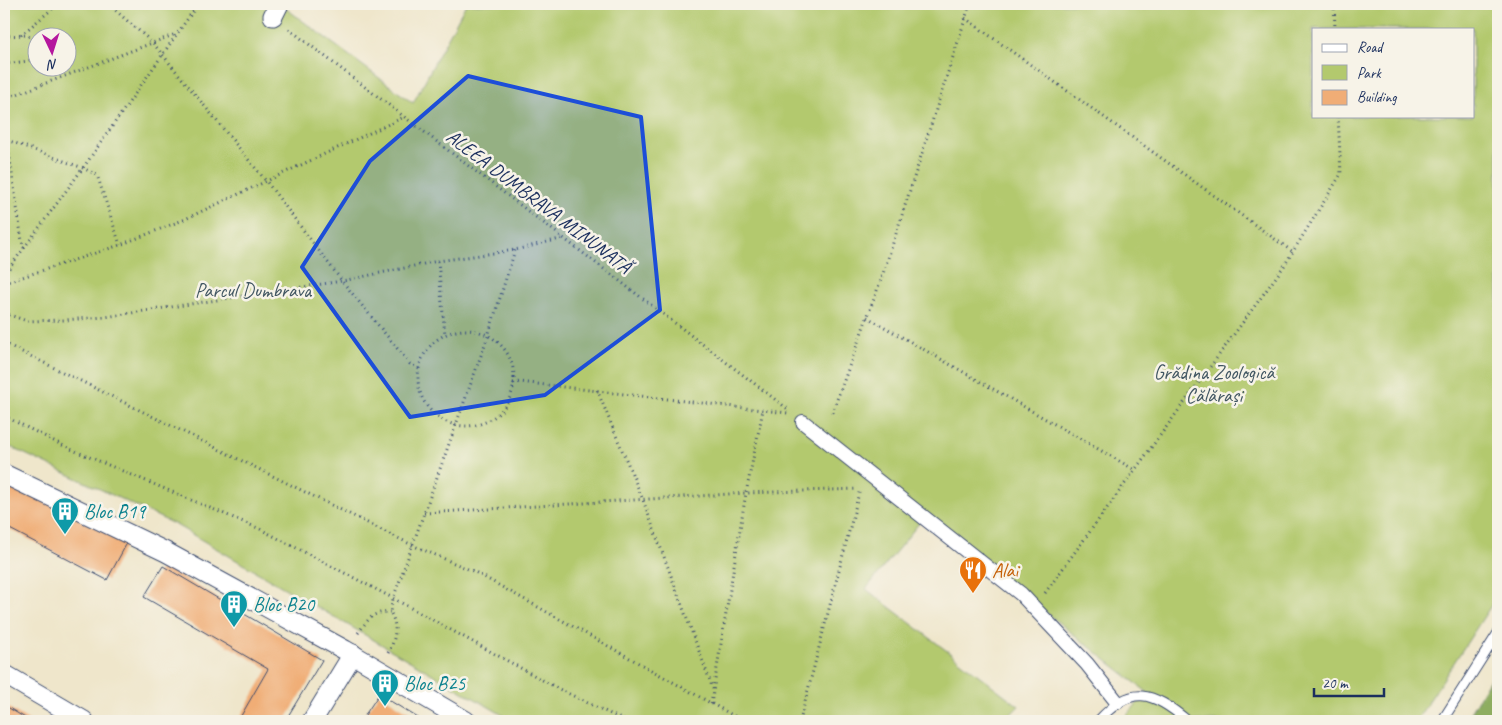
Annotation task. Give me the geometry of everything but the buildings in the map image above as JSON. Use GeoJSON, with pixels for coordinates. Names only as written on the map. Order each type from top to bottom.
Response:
{"type":"FeatureCollection","features":[{"type":"Feature","properties":{"kind":"street"},"geometry":{"type":"LineString","coordinates":[[798,418],[1021,594],[1087,664],[1117,702]]}},
{"type":"Feature","properties":{"kind":"street"},"geometry":{"type":"LineString","coordinates":[[4,474],[166,552],[349,652],[466,721]]}},
{"type":"Feature","properties":{"kind":"street"},"geometry":{"type":"LineString","coordinates":[[312,721],[349,652]]}},
{"type":"Feature","properties":{"kind":"street"},"geometry":{"type":"LineString","coordinates":[[4,674],[84,721]]}},
{"type":"Feature","properties":{"kind":"lane"},"geometry":{"type":"LineString","coordinates":[[1442,721],[1498,633]]}},
{"type":"Feature","properties":{"kind":"lane"},"geometry":{"type":"LineString","coordinates":[[1098,721],[1117,702],[1134,696],[1148,696],[1160,701],[1188,721]]}},
{"type":"Feature","properties":{"kind":"path"},"geometry":{"type":"LineString","coordinates":[[21,35],[58,4]]}},
{"type":"Feature","properties":{"kind":"path"},"geometry":{"type":"LineString","coordinates":[[108,4],[153,43],[266,181],[410,364],[419,369]]}},
{"type":"Feature","properties":{"kind":"path"},"geometry":{"type":"LineString","coordinates":[[4,275],[83,168],[198,4]]}},
{"type":"Feature","properties":{"kind":"path"},"geometry":{"type":"LineString","coordinates":[[832,412],[882,277],[970,4]]}},
{"type":"Feature","properties":{"kind":"path"},"geometry":{"type":"LineString","coordinates":[[1334,4],[1335,28]]}},
{"type":"Feature","properties":{"kind":"path","name":"ALEEA DUMBRAVA MINUNATĂ"},"geometry":{"type":"LineString","coordinates":[[276,10],[404,116],[798,418]]}},
{"type":"Feature","properties":{"kind":"path"},"geometry":{"type":"LineString","coordinates":[[964,18],[1293,252]]}},
{"type":"Feature","properties":{"kind":"path"},"geometry":{"type":"LineString","coordinates":[[4,99],[177,34]]}},
{"type":"Feature","properties":{"kind":"path"},"geometry":{"type":"LineString","coordinates":[[4,36],[28,36]]}},
{"type":"Feature","properties":{"kind":"path"},"geometry":{"type":"LineString","coordinates":[[4,64],[28,61]]}},
{"type":"Feature","properties":{"kind":"path"},"geometry":{"type":"LineString","coordinates":[[4,283],[120,244],[183,220],[404,116]]}},
{"type":"Feature","properties":{"kind":"path"},"geometry":{"type":"LineString","coordinates":[[1034,608],[1293,252],[1341,174],[1338,118]]}},
{"type":"Feature","properties":{"kind":"path"},"geometry":{"type":"LineString","coordinates":[[4,119],[24,248]]}},
{"type":"Feature","properties":{"kind":"path"},"geometry":{"type":"LineString","coordinates":[[7,140],[98,175],[120,244]]}},
{"type":"Feature","properties":{"kind":"path"},"geometry":{"type":"LineString","coordinates":[[4,313],[27,321],[105,317],[342,280],[438,261],[516,250],[564,238]]}},
{"type":"Feature","properties":{"kind":"path"},"geometry":{"type":"LineString","coordinates":[[378,669],[390,650],[396,634],[395,620],[390,612],[393,598],[488,336],[516,250]]}},
{"type":"Feature","properties":{"kind":"path"},"geometry":{"type":"LineString","coordinates":[[438,261],[445,335]]}},
{"type":"Feature","properties":{"kind":"path"},"geometry":{"type":"LineString","coordinates":[[867,317],[1135,470]]}},
{"type":"Feature","properties":{"kind":"path"},"geometry":{"type":"LineString","coordinates":[[462,331],[480,332],[488,336],[503,348],[511,364],[513,383],[507,402],[494,417],[475,425],[455,425],[441,419],[430,410],[422,398],[418,384],[421,360],[431,346],[445,335],[462,331]]}},
{"type":"Feature","properties":{"kind":"path"},"geometry":{"type":"LineString","coordinates":[[4,343],[412,545],[474,572],[743,721]]}},
{"type":"Feature","properties":{"kind":"path"},"geometry":{"type":"LineString","coordinates":[[513,383],[520,382],[597,390],[763,410],[798,418]]}},
{"type":"Feature","properties":{"kind":"path"},"geometry":{"type":"LineString","coordinates":[[597,390],[643,500],[714,688]]}},
{"type":"Feature","properties":{"kind":"path"},"geometry":{"type":"LineString","coordinates":[[711,704],[746,493],[763,410]]}},
{"type":"Feature","properties":{"kind":"path"},"geometry":{"type":"LineString","coordinates":[[4,416],[68,448],[260,529],[393,598],[559,689],[625,721]]}},
{"type":"Feature","properties":{"kind":"path"},"geometry":{"type":"LineString","coordinates":[[424,513],[746,493],[886,488]]}},
{"type":"Feature","properties":{"kind":"path"},"geometry":{"type":"LineString","coordinates":[[800,721],[860,489]]}},
{"type":"Feature","properties":{"kind":"path"},"geometry":{"type":"LineString","coordinates":[[349,652],[371,615],[379,612],[390,612]]}},
{"type":"Feature","properties":{"kind":"highlighted area"},"geometry":{"type":"Polygon","coordinates":[[[468,76],[641,117],[660,310],[545,395],[410,417],[302,267],[370,161],[468,76]]]}},
{"type":"Feature","properties":{"kind":"green space"},"geometry":{"type":"Polygon","coordinates":[[[4,4],[280,4],[413,103],[466,4],[1498,4],[1498,595],[1416,721],[1122,721],[1147,692],[924,517],[866,589],[1019,706],[1005,720],[1007,721],[513,721],[176,525],[4,444],[4,4]]]}},
{"type":"Feature","properties":{"kind":"green space"},"geometry":{"type":"Polygon","coordinates":[[[1498,666],[1498,721],[1465,721],[1498,666]]]}},
{"type":"Feature","properties":{"kind":"place","name":"Bloc B19"},"geometry":{"type":"Point","coordinates":[65,535]}},
{"type":"Feature","properties":{"kind":"place","name":"Alai"},"geometry":{"type":"Point","coordinates":[973,594]}},
{"type":"Feature","properties":{"kind":"place","name":"Bloc B20"},"geometry":{"type":"Point","coordinates":[234,628]}},
{"type":"Feature","properties":{"kind":"place","name":"Bloc B25"},"geometry":{"type":"Point","coordinates":[385,707]}},
{"type":"Feature","properties":{"kind":"park label","name":"Parcul Dumbrava"},"geometry":{"type":"Point","coordinates":[253,290]}},
{"type":"Feature","properties":{"kind":"park label","name":"Grădina Zoologică Călărași"},"geometry":{"type":"Point","coordinates":[1214,384]}}]}
